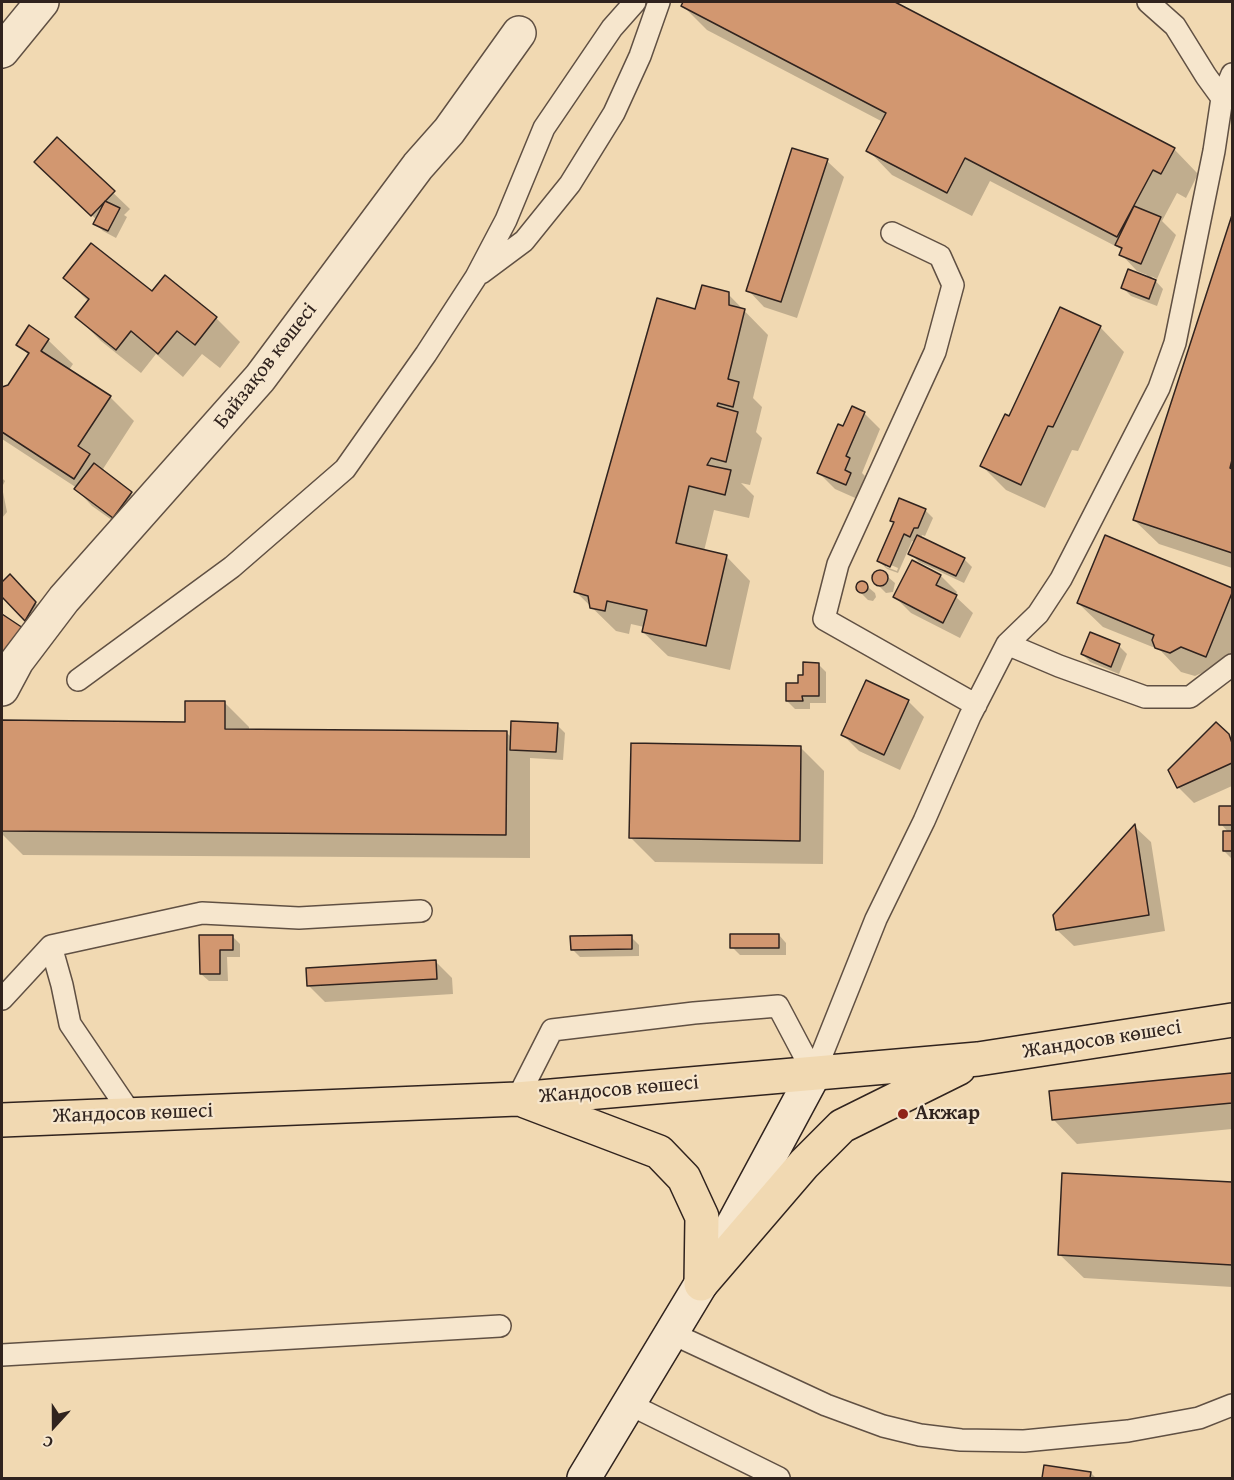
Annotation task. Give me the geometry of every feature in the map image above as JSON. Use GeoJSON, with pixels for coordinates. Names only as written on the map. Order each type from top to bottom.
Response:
{"type":"FeatureCollection","features":[{"type":"Feature","properties":{"kind":"main road","name":"Жандосов көшесі"},"geometry":{"type":"LineString","coordinates":[[2,1120],[518,1099],[978,1059],[1233,1020]]}},
{"type":"Feature","properties":{"kind":"main road"},"geometry":{"type":"LineString","coordinates":[[701,1284],[804,1164],[842,1126],[978,1059]]}},
{"type":"Feature","properties":{"kind":"main road"},"geometry":{"type":"LineString","coordinates":[[518,1099],[659,1152],[684,1178],[702,1218],[701,1284]]}},
{"type":"Feature","properties":{"kind":"street"},"geometry":{"type":"LineString","coordinates":[[2,51],[42,2]]}},
{"type":"Feature","properties":{"kind":"street","name":"Байзақов көшесі"},"geometry":{"type":"LineString","coordinates":[[2,689],[17,661],[64,599],[260,378],[418,166],[449,131],[519,33]]}},
{"type":"Feature","properties":{"kind":"street"},"geometry":{"type":"LineString","coordinates":[[584,1479],[701,1284],[814,1074]]}},
{"type":"Feature","properties":{"kind":"lane"},"geometry":{"type":"LineString","coordinates":[[78,680],[232,567],[345,469],[426,354],[476,277],[506,220],[544,128],[612,28],[635,2]]}},
{"type":"Feature","properties":{"kind":"lane"},"geometry":{"type":"LineString","coordinates":[[476,277],[524,241],[570,184],[614,112],[640,56],[659,2]]}},
{"type":"Feature","properties":{"kind":"lane"},"geometry":{"type":"LineString","coordinates":[[1148,2],[1174,26],[1222,98]]}},
{"type":"Feature","properties":{"kind":"lane"},"geometry":{"type":"LineString","coordinates":[[814,1074],[876,919],[924,821],[976,705],[1007,644],[1038,614],[1060,579],[1159,388],[1175,343],[1214,151],[1222,98],[1233,74]]}},
{"type":"Feature","properties":{"kind":"lane"},"geometry":{"type":"LineString","coordinates":[[892,232],[940,256],[952,285],[935,352],[838,564],[824,619],[976,705]]}},
{"type":"Feature","properties":{"kind":"lane"},"geometry":{"type":"LineString","coordinates":[[1007,644],[1059,666],[1145,697],[1190,697],[1233,665]]}},
{"type":"Feature","properties":{"kind":"lane"},"geometry":{"type":"LineString","coordinates":[[2,999],[51,945],[202,913],[299,918],[421,911]]}},
{"type":"Feature","properties":{"kind":"lane"},"geometry":{"type":"LineString","coordinates":[[51,945],[70,1024],[131,1114]]}},
{"type":"Feature","properties":{"kind":"lane"},"geometry":{"type":"LineString","coordinates":[[518,1099],[552,1030],[768,1006],[778,1006],[814,1074]]}},
{"type":"Feature","properties":{"kind":"lane"},"geometry":{"type":"LineString","coordinates":[[2,1354],[500,1326]]}},
{"type":"Feature","properties":{"kind":"lane"},"geometry":{"type":"LineString","coordinates":[[671,1333],[826,1405],[883,1426],[920,1435],[961,1440],[1024,1441],[1128,1431],[1198,1418],[1233,1405]]}},
{"type":"Feature","properties":{"kind":"lane"},"geometry":{"type":"LineString","coordinates":[[629,1404],[779,1479]]}},
{"type":"Feature","properties":{"kind":"building"},"geometry":{"type":"Polygon","coordinates":[[[683,2],[895,2],[1175,148],[1161,174],[1153,170],[1117,237],[965,158],[947,193],[866,151],[886,113],[681,6],[683,2]]]}},
{"type":"Feature","properties":{"kind":"building"},"geometry":{"type":"Polygon","coordinates":[[[57,137],[115,191],[91,216],[34,162],[57,137]]]}},
{"type":"Feature","properties":{"kind":"building"},"geometry":{"type":"Polygon","coordinates":[[[792,148],[828,159],[781,302],[746,291],[792,148]]]}},
{"type":"Feature","properties":{"kind":"building"},"geometry":{"type":"Polygon","coordinates":[[[105,201],[120,208],[108,231],[93,224],[105,201]]]}},
{"type":"Feature","properties":{"kind":"building"},"geometry":{"type":"Polygon","coordinates":[[[1134,206],[1161,217],[1141,264],[1119,255],[1122,248],[1115,245],[1134,206]]]}},
{"type":"Feature","properties":{"kind":"building"},"geometry":{"type":"Polygon","coordinates":[[[1232,215],[1232,460],[1230,468],[1232,469],[1232,553],[1133,520],[1232,215]]]}},
{"type":"Feature","properties":{"kind":"building"},"geometry":{"type":"Polygon","coordinates":[[[91,243],[152,291],[165,275],[217,317],[195,345],[177,331],[158,354],[131,331],[116,350],[75,317],[89,299],[63,278],[91,243]]]}},
{"type":"Feature","properties":{"kind":"building"},"geometry":{"type":"Polygon","coordinates":[[[1128,269],[1156,280],[1149,299],[1121,288],[1128,269]]]}},
{"type":"Feature","properties":{"kind":"building"},"geometry":{"type":"Polygon","coordinates":[[[702,285],[729,292],[729,305],[745,309],[728,379],[739,382],[733,407],[718,403],[717,406],[738,412],[726,462],[711,458],[707,465],[731,470],[725,495],[689,486],[676,543],[727,555],[706,646],[642,632],[647,610],[607,601],[605,611],[590,608],[588,596],[574,592],[657,298],[695,309],[702,285]]]}},
{"type":"Feature","properties":{"kind":"building"},"geometry":{"type":"Polygon","coordinates":[[[1060,307],[1101,326],[1053,427],[1048,426],[1021,485],[980,466],[1005,414],[1009,416],[1060,307]]]}},
{"type":"Feature","properties":{"kind":"building"},"geometry":{"type":"Polygon","coordinates":[[[29,325],[49,339],[41,351],[111,396],[78,446],[90,454],[74,479],[2,432],[2,387],[8,385],[29,353],[16,345],[29,325]]]}},
{"type":"Feature","properties":{"kind":"building"},"geometry":{"type":"Polygon","coordinates":[[[852,406],[865,412],[846,456],[850,458],[845,470],[851,473],[846,485],[817,473],[838,424],[843,426],[852,406]]]}},
{"type":"Feature","properties":{"kind":"building"},"geometry":{"type":"Polygon","coordinates":[[[94,463],[132,492],[113,518],[74,489],[94,463]]]}},
{"type":"Feature","properties":{"kind":"building"},"geometry":{"type":"Polygon","coordinates":[[[899,498],[926,509],[918,528],[914,528],[910,537],[904,534],[890,567],[877,561],[894,522],[890,521],[899,498]]]}},
{"type":"Feature","properties":{"kind":"building"},"geometry":{"type":"Polygon","coordinates":[[[917,535],[965,558],[956,576],[908,554],[917,535]]]}},
{"type":"Feature","properties":{"kind":"building"},"geometry":{"type":"Polygon","coordinates":[[[1105,535],[1232,588],[1206,657],[1181,647],[1170,653],[1155,648],[1152,640],[1154,635],[1077,603],[1105,535]]]}},
{"type":"Feature","properties":{"kind":"building"},"geometry":{"type":"Polygon","coordinates":[[[912,560],[941,575],[936,585],[957,595],[943,623],[893,597],[912,560]]]}},
{"type":"Feature","properties":{"kind":"building"},"geometry":{"type":"Polygon","coordinates":[[[877,570],[883,570],[888,578],[886,584],[877,586],[872,581],[872,575],[877,570]]]}},
{"type":"Feature","properties":{"kind":"building"},"geometry":{"type":"Polygon","coordinates":[[[10,574],[36,602],[25,621],[2,597],[2,582],[10,574]]]}},
{"type":"Feature","properties":{"kind":"building"},"geometry":{"type":"Polygon","coordinates":[[[864,581],[867,582],[867,592],[860,593],[857,592],[856,585],[857,582],[864,581]]]}},
{"type":"Feature","properties":{"kind":"building"},"geometry":{"type":"Polygon","coordinates":[[[2,614],[26,630],[2,668],[2,614]]]}},
{"type":"Feature","properties":{"kind":"building"},"geometry":{"type":"Polygon","coordinates":[[[1090,632],[1120,644],[1111,667],[1081,654],[1090,632]]]}},
{"type":"Feature","properties":{"kind":"building"},"geometry":{"type":"Polygon","coordinates":[[[803,662],[819,663],[819,696],[802,696],[803,701],[786,701],[786,683],[798,683],[798,675],[803,675],[803,662]]]}},
{"type":"Feature","properties":{"kind":"building"},"geometry":{"type":"Polygon","coordinates":[[[866,680],[909,700],[884,755],[841,735],[866,680]]]}},
{"type":"Feature","properties":{"kind":"building"},"geometry":{"type":"Polygon","coordinates":[[[185,701],[225,701],[225,729],[507,731],[506,835],[2,831],[2,720],[185,722],[185,701]]]}},
{"type":"Feature","properties":{"kind":"building"},"geometry":{"type":"Polygon","coordinates":[[[511,721],[558,723],[556,752],[510,750],[511,721]]]}},
{"type":"Feature","properties":{"kind":"building"},"geometry":{"type":"Polygon","coordinates":[[[1216,722],[1229,734],[1232,743],[1232,763],[1177,788],[1168,770],[1216,722]]]}},
{"type":"Feature","properties":{"kind":"building"},"geometry":{"type":"Polygon","coordinates":[[[631,743],[801,746],[800,841],[629,838],[631,743]]]}},
{"type":"Feature","properties":{"kind":"building"},"geometry":{"type":"Polygon","coordinates":[[[1219,806],[1232,806],[1232,825],[1219,825],[1219,806]]]}},
{"type":"Feature","properties":{"kind":"building"},"geometry":{"type":"Polygon","coordinates":[[[1135,824],[1149,915],[1056,930],[1053,915],[1135,824]]]}},
{"type":"Feature","properties":{"kind":"building"},"geometry":{"type":"Polygon","coordinates":[[[1223,831],[1232,831],[1232,851],[1223,851],[1223,831]]]}},
{"type":"Feature","properties":{"kind":"building"},"geometry":{"type":"Polygon","coordinates":[[[730,934],[779,934],[779,948],[730,948],[730,934]]]}},
{"type":"Feature","properties":{"kind":"building"},"geometry":{"type":"Polygon","coordinates":[[[199,935],[233,935],[233,950],[220,950],[220,974],[200,974],[199,935]]]}},
{"type":"Feature","properties":{"kind":"building"},"geometry":{"type":"Polygon","coordinates":[[[632,935],[632,949],[571,950],[570,936],[632,935]]]}},
{"type":"Feature","properties":{"kind":"building"},"geometry":{"type":"Polygon","coordinates":[[[436,960],[437,979],[307,986],[306,968],[436,960]]]}},
{"type":"Feature","properties":{"kind":"building"},"geometry":{"type":"Polygon","coordinates":[[[1232,1073],[1232,1103],[1052,1120],[1049,1091],[1232,1073]]]}},
{"type":"Feature","properties":{"kind":"building"},"geometry":{"type":"Polygon","coordinates":[[[1062,1173],[1232,1182],[1232,1265],[1058,1255],[1062,1173]]]}},
{"type":"Feature","properties":{"kind":"building"},"geometry":{"type":"Polygon","coordinates":[[[1044,1465],[1091,1472],[1090,1478],[1042,1478],[1044,1465]]]}},
{"type":"Feature","properties":{"kind":"place","name":"Акжар"},"geometry":{"type":"Point","coordinates":[903,1114]}}]}
